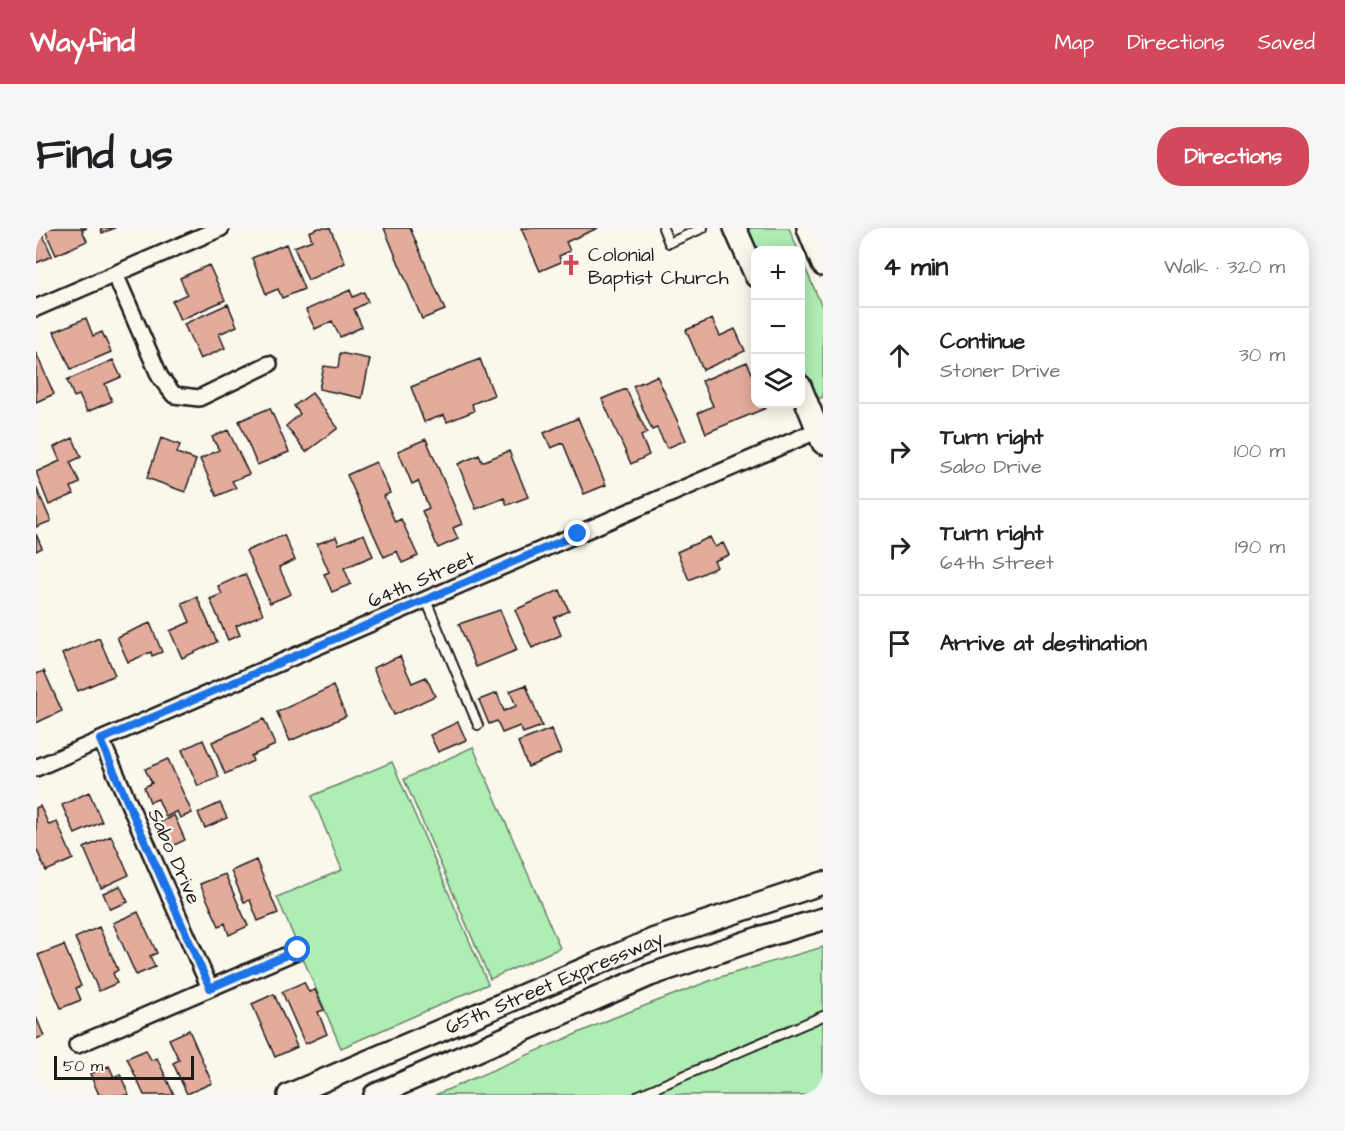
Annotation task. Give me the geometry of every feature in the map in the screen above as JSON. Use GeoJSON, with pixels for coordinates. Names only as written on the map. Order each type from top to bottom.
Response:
{"type":"FeatureCollection","features":[{"type":"Feature","properties":{"kind":"main road"},"geometry":{"type":"LineString","coordinates":[[735,228],[751,265]]}},
{"type":"Feature","properties":{"kind":"main road"},"geometry":{"type":"LineString","coordinates":[[814,230],[823,265]]}},
{"type":"Feature","properties":{"kind":"main road"},"geometry":{"type":"LineString","coordinates":[[805,396],[821,434]]}},
{"type":"Feature","properties":{"kind":"main road","name":"65th Street Expressway"},"geometry":{"type":"LineString","coordinates":[[289,1095],[646,943],[823,883]]}},
{"type":"Feature","properties":{"kind":"main road","name":"65th Street Expressway"},"geometry":{"type":"LineString","coordinates":[[375,1095],[650,975],[823,919]]}},
{"type":"Feature","properties":{"kind":"street"},"geometry":{"type":"LineString","coordinates":[[36,308],[221,228]]}},
{"type":"Feature","properties":{"kind":"street"},"geometry":{"type":"LineString","coordinates":[[115,274],[160,377],[174,395],[199,398],[242,379],[268,364]]}},
{"type":"Feature","properties":{"kind":"street","name":"64th Street"},"geometry":{"type":"LineString","coordinates":[[36,768],[426,600],[821,434]]}},
{"type":"Feature","properties":{"kind":"street","name":"Sabo Drive"},"geometry":{"type":"LineString","coordinates":[[100,740],[210,988]]}},
{"type":"Feature","properties":{"kind":"street"},"geometry":{"type":"LineString","coordinates":[[77,1046],[298,950]]}},
{"type":"Feature","properties":{"kind":"lane"},"geometry":{"type":"LineString","coordinates":[[663,228],[669,243],[703,228]]}},
{"type":"Feature","properties":{"kind":"lane"},"geometry":{"type":"LineString","coordinates":[[426,600],[478,725]]}},
{"type":"Feature","properties":{"kind":"lane"},"geometry":{"type":"LineString","coordinates":[[639,1095],[823,1017]]}},
{"type":"Feature","properties":{"kind":"green space"},"geometry":{"type":"Polygon","coordinates":[[[744,228],[789,228],[796,246],[754,246],[744,228]]]}},
{"type":"Feature","properties":{"kind":"green space"},"geometry":{"type":"Polygon","coordinates":[[[805,268],[823,309],[823,397],[816,400],[805,372],[805,268]]]}},
{"type":"Feature","properties":{"kind":"green space"},"geometry":{"type":"Polygon","coordinates":[[[473,747],[560,948],[490,979],[404,779],[473,747]]]}},
{"type":"Feature","properties":{"kind":"green space"},"geometry":{"type":"Polygon","coordinates":[[[392,762],[488,984],[341,1048],[277,897],[342,870],[312,796],[392,762]]]}},
{"type":"Feature","properties":{"kind":"green space"},"geometry":{"type":"Polygon","coordinates":[[[823,947],[823,1095],[435,1095],[613,1018],[720,977],[823,947]]]}},
{"type":"Feature","properties":{"kind":"building"},"geometry":{"type":"Polygon","coordinates":[[[36,228],[40,228],[52,256],[36,263],[36,228]]]}},
{"type":"Feature","properties":{"kind":"building"},"geometry":{"type":"Polygon","coordinates":[[[44,228],[87,228],[82,230],[87,241],[56,255],[44,228]]]}},
{"type":"Feature","properties":{"kind":"building"},"geometry":{"type":"Polygon","coordinates":[[[101,228],[115,228],[102,233],[101,228]]]}},
{"type":"Feature","properties":{"kind":"building"},"geometry":{"type":"Polygon","coordinates":[[[319,228],[330,228],[345,263],[308,280],[294,247],[312,240],[309,232],[319,228]]]}},
{"type":"Feature","properties":{"kind":"building"},"geometry":{"type":"Polygon","coordinates":[[[384,228],[410,228],[445,310],[422,319],[384,228]]]}},
{"type":"Feature","properties":{"kind":"building"},"geometry":{"type":"Polygon","coordinates":[[[521,228],[598,228],[566,242],[570,251],[559,256],[561,262],[540,271],[521,228]]]}},
{"type":"Feature","properties":{"kind":"building"},"geometry":{"type":"Polygon","coordinates":[[[286,244],[304,289],[282,298],[278,289],[266,294],[252,258],[286,244]]]}},
{"type":"Feature","properties":{"kind":"building"},"geometry":{"type":"Polygon","coordinates":[[[209,265],[225,300],[180,320],[172,301],[187,294],[180,278],[209,265]]]}},
{"type":"Feature","properties":{"kind":"building"},"geometry":{"type":"Polygon","coordinates":[[[350,290],[353,297],[364,292],[368,302],[354,309],[362,327],[340,337],[332,321],[315,329],[306,310],[350,290]]]}},
{"type":"Feature","properties":{"kind":"building"},"geometry":{"type":"Polygon","coordinates":[[[228,304],[237,326],[219,334],[225,348],[200,359],[184,324],[228,304]]]}},
{"type":"Feature","properties":{"kind":"building"},"geometry":{"type":"Polygon","coordinates":[[[86,318],[93,336],[102,332],[111,352],[71,369],[54,332],[86,318]]]}},
{"type":"Feature","properties":{"kind":"building"},"geometry":{"type":"Polygon","coordinates":[[[712,319],[720,336],[735,329],[745,351],[703,370],[686,330],[712,319]]]}},
{"type":"Feature","properties":{"kind":"building"},"geometry":{"type":"Polygon","coordinates":[[[36,353],[54,394],[36,402],[36,353]]]}},
{"type":"Feature","properties":{"kind":"building"},"geometry":{"type":"Polygon","coordinates":[[[340,353],[370,359],[362,398],[319,389],[324,366],[338,368],[340,353]]]}},
{"type":"Feature","properties":{"kind":"building"},"geometry":{"type":"Polygon","coordinates":[[[480,359],[494,395],[472,404],[474,411],[447,422],[444,415],[424,422],[411,387],[480,359]]]}},
{"type":"Feature","properties":{"kind":"building"},"geometry":{"type":"Polygon","coordinates":[[[113,360],[121,377],[105,384],[112,401],[87,412],[79,395],[74,397],[67,380],[113,360]]]}},
{"type":"Feature","properties":{"kind":"building"},"geometry":{"type":"Polygon","coordinates":[[[747,362],[751,371],[751,408],[766,408],[706,433],[698,413],[713,406],[702,381],[747,362]]]}},
{"type":"Feature","properties":{"kind":"building"},"geometry":{"type":"Polygon","coordinates":[[[657,376],[686,440],[667,448],[657,428],[652,430],[633,386],[657,376]]]}},
{"type":"Feature","properties":{"kind":"building"},"geometry":{"type":"Polygon","coordinates":[[[626,389],[647,433],[641,436],[649,455],[631,464],[602,399],[626,389]]]}},
{"type":"Feature","properties":{"kind":"building"},"geometry":{"type":"Polygon","coordinates":[[[312,393],[338,428],[306,452],[286,426],[300,414],[294,406],[312,393]]]}},
{"type":"Feature","properties":{"kind":"building"},"geometry":{"type":"Polygon","coordinates":[[[270,408],[289,452],[257,465],[239,421],[270,408]]]}},
{"type":"Feature","properties":{"kind":"building"},"geometry":{"type":"Polygon","coordinates":[[[578,418],[606,485],[584,494],[563,443],[551,448],[544,433],[578,418]]]}},
{"type":"Feature","properties":{"kind":"building"},"geometry":{"type":"Polygon","coordinates":[[[228,430],[249,474],[232,481],[236,488],[217,496],[200,459],[219,450],[212,437],[228,430]]]}},
{"type":"Feature","properties":{"kind":"building"},"geometry":{"type":"Polygon","coordinates":[[[73,438],[81,457],[70,462],[80,483],[71,487],[74,494],[49,505],[36,472],[60,461],[54,447],[73,438]]]}},
{"type":"Feature","properties":{"kind":"building"},"geometry":{"type":"Polygon","coordinates":[[[161,438],[180,445],[177,453],[196,460],[185,492],[147,478],[161,438]]]}},
{"type":"Feature","properties":{"kind":"building"},"geometry":{"type":"Polygon","coordinates":[[[426,439],[462,524],[453,528],[458,539],[438,548],[422,511],[429,508],[418,481],[412,484],[398,451],[426,439]]]}},
{"type":"Feature","properties":{"kind":"building"},"geometry":{"type":"Polygon","coordinates":[[[509,451],[528,497],[507,505],[504,498],[476,509],[458,464],[479,455],[482,462],[509,451]]]}},
{"type":"Feature","properties":{"kind":"building"},"geometry":{"type":"Polygon","coordinates":[[[376,462],[390,493],[384,496],[395,522],[401,519],[418,556],[402,563],[397,551],[384,557],[347,475],[376,462]]]}},
{"type":"Feature","properties":{"kind":"building"},"geometry":{"type":"Polygon","coordinates":[[[36,487],[51,521],[36,527],[36,487]]]}},
{"type":"Feature","properties":{"kind":"building"},"geometry":{"type":"Polygon","coordinates":[[[36,534],[42,548],[36,551],[36,534]]]}},
{"type":"Feature","properties":{"kind":"building"},"geometry":{"type":"Polygon","coordinates":[[[364,534],[373,556],[344,568],[351,584],[332,592],[324,574],[329,572],[317,544],[336,537],[339,544],[364,534]]]}},
{"type":"Feature","properties":{"kind":"building"},"geometry":{"type":"Polygon","coordinates":[[[284,535],[295,560],[279,567],[291,594],[270,603],[246,551],[284,535]]]}},
{"type":"Feature","properties":{"kind":"building"},"geometry":{"type":"Polygon","coordinates":[[[710,537],[715,547],[723,543],[729,555],[714,561],[717,567],[689,580],[677,552],[710,537]]]}},
{"type":"Feature","properties":{"kind":"building"},"geometry":{"type":"Polygon","coordinates":[[[245,574],[263,614],[236,626],[240,635],[228,640],[210,599],[222,594],[218,586],[245,574]]]}},
{"type":"Feature","properties":{"kind":"building"},"geometry":{"type":"Polygon","coordinates":[[[560,590],[569,611],[554,618],[561,635],[532,648],[515,610],[560,590]]]}},
{"type":"Feature","properties":{"kind":"building"},"geometry":{"type":"Polygon","coordinates":[[[197,597],[217,642],[182,658],[170,631],[190,622],[182,603],[197,597]]]}},
{"type":"Feature","properties":{"kind":"building"},"geometry":{"type":"Polygon","coordinates":[[[500,610],[517,650],[476,667],[459,624],[500,610]]]}},
{"type":"Feature","properties":{"kind":"building"},"geometry":{"type":"Polygon","coordinates":[[[150,623],[162,652],[152,656],[151,652],[128,662],[117,637],[150,623]]]}},
{"type":"Feature","properties":{"kind":"building"},"geometry":{"type":"Polygon","coordinates":[[[99,638],[115,675],[78,691],[62,654],[99,638]]]}},
{"type":"Feature","properties":{"kind":"building"},"geometry":{"type":"Polygon","coordinates":[[[400,656],[412,683],[426,677],[435,696],[394,715],[373,668],[400,656]]]}},
{"type":"Feature","properties":{"kind":"building"},"geometry":{"type":"Polygon","coordinates":[[[44,671],[62,711],[36,723],[36,674],[44,671]]]}},
{"type":"Feature","properties":{"kind":"building"},"geometry":{"type":"Polygon","coordinates":[[[526,685],[542,726],[523,733],[520,726],[502,733],[497,721],[489,724],[479,700],[497,693],[504,711],[516,706],[510,691],[526,685]]]}},
{"type":"Feature","properties":{"kind":"building"},"geometry":{"type":"Polygon","coordinates":[[[333,686],[346,716],[290,741],[277,712],[333,686]]]}},
{"type":"Feature","properties":{"kind":"building"},"geometry":{"type":"Polygon","coordinates":[[[264,719],[275,745],[251,756],[253,761],[225,774],[212,742],[264,719]]]}},
{"type":"Feature","properties":{"kind":"building"},"geometry":{"type":"Polygon","coordinates":[[[458,722],[466,740],[438,752],[430,735],[458,722]]]}},
{"type":"Feature","properties":{"kind":"building"},"geometry":{"type":"Polygon","coordinates":[[[551,729],[561,753],[528,767],[518,742],[551,729]]]}},
{"type":"Feature","properties":{"kind":"building"},"geometry":{"type":"Polygon","coordinates":[[[203,740],[219,777],[198,786],[182,750],[203,740]]]}},
{"type":"Feature","properties":{"kind":"building"},"geometry":{"type":"Polygon","coordinates":[[[168,759],[192,813],[180,818],[177,811],[166,817],[158,799],[150,802],[144,787],[152,783],[145,769],[168,759]]]}},
{"type":"Feature","properties":{"kind":"building"},"geometry":{"type":"Polygon","coordinates":[[[89,792],[102,822],[75,834],[62,805],[89,792]]]}},
{"type":"Feature","properties":{"kind":"building"},"geometry":{"type":"Polygon","coordinates":[[[220,803],[227,818],[205,828],[198,813],[220,803]]]}},
{"type":"Feature","properties":{"kind":"building"},"geometry":{"type":"Polygon","coordinates":[[[40,806],[49,825],[57,822],[73,859],[46,871],[36,848],[36,808],[40,806]]]}},
{"type":"Feature","properties":{"kind":"building"},"geometry":{"type":"Polygon","coordinates":[[[174,815],[185,840],[170,847],[159,823],[174,815]]]}},
{"type":"Feature","properties":{"kind":"building"},"geometry":{"type":"Polygon","coordinates":[[[111,836],[129,875],[101,888],[84,848],[111,836]]]}},
{"type":"Feature","properties":{"kind":"building"},"geometry":{"type":"Polygon","coordinates":[[[256,860],[278,913],[258,921],[250,900],[244,902],[231,871],[256,860]]]}},
{"type":"Feature","properties":{"kind":"building"},"geometry":{"type":"Polygon","coordinates":[[[225,874],[248,926],[229,935],[225,923],[219,926],[200,884],[225,874]]]}},
{"type":"Feature","properties":{"kind":"building"},"geometry":{"type":"Polygon","coordinates":[[[120,886],[128,902],[110,909],[103,893],[120,886]]]}},
{"type":"Feature","properties":{"kind":"building"},"geometry":{"type":"Polygon","coordinates":[[[138,912],[157,953],[150,956],[155,967],[136,975],[113,923],[138,912]]]}},
{"type":"Feature","properties":{"kind":"building"},"geometry":{"type":"Polygon","coordinates":[[[99,927],[118,970],[113,973],[117,983],[99,991],[75,938],[99,927]]]}},
{"type":"Feature","properties":{"kind":"building"},"geometry":{"type":"Polygon","coordinates":[[[64,945],[81,986],[76,988],[81,1000],[61,1008],[38,955],[64,945]]]}},
{"type":"Feature","properties":{"kind":"building"},"geometry":{"type":"Polygon","coordinates":[[[304,982],[309,992],[315,990],[324,1010],[318,1012],[327,1034],[305,1044],[282,992],[304,982]]]}},
{"type":"Feature","properties":{"kind":"building"},"geometry":{"type":"Polygon","coordinates":[[[274,994],[297,1047],[275,1057],[252,1004],[274,994]]]}},
{"type":"Feature","properties":{"kind":"building"},"geometry":{"type":"Polygon","coordinates":[[[36,1017],[44,1036],[36,1039],[36,1017]]]}},
{"type":"Feature","properties":{"kind":"building"},"geometry":{"type":"Polygon","coordinates":[[[189,1030],[212,1083],[187,1094],[173,1063],[179,1060],[169,1039],[189,1030]]]}},
{"type":"Feature","properties":{"kind":"building"},"geometry":{"type":"Polygon","coordinates":[[[146,1050],[151,1060],[157,1058],[174,1095],[144,1095],[127,1058],[146,1050]]]}},
{"type":"Feature","properties":{"kind":"building"},"geometry":{"type":"Polygon","coordinates":[[[109,1066],[114,1077],[120,1074],[129,1095],[99,1095],[90,1074],[109,1066]]]}},
{"type":"Feature","properties":{"kind":"place","name":"Colonial Baptist Church"},"geometry":{"type":"Point","coordinates":[571,265]}},
{"type":"Feature","properties":{"kind":"route"},"geometry":{"type":"LineString","coordinates":[[298,950],[210,988],[100,740],[578,534]]}}]}
